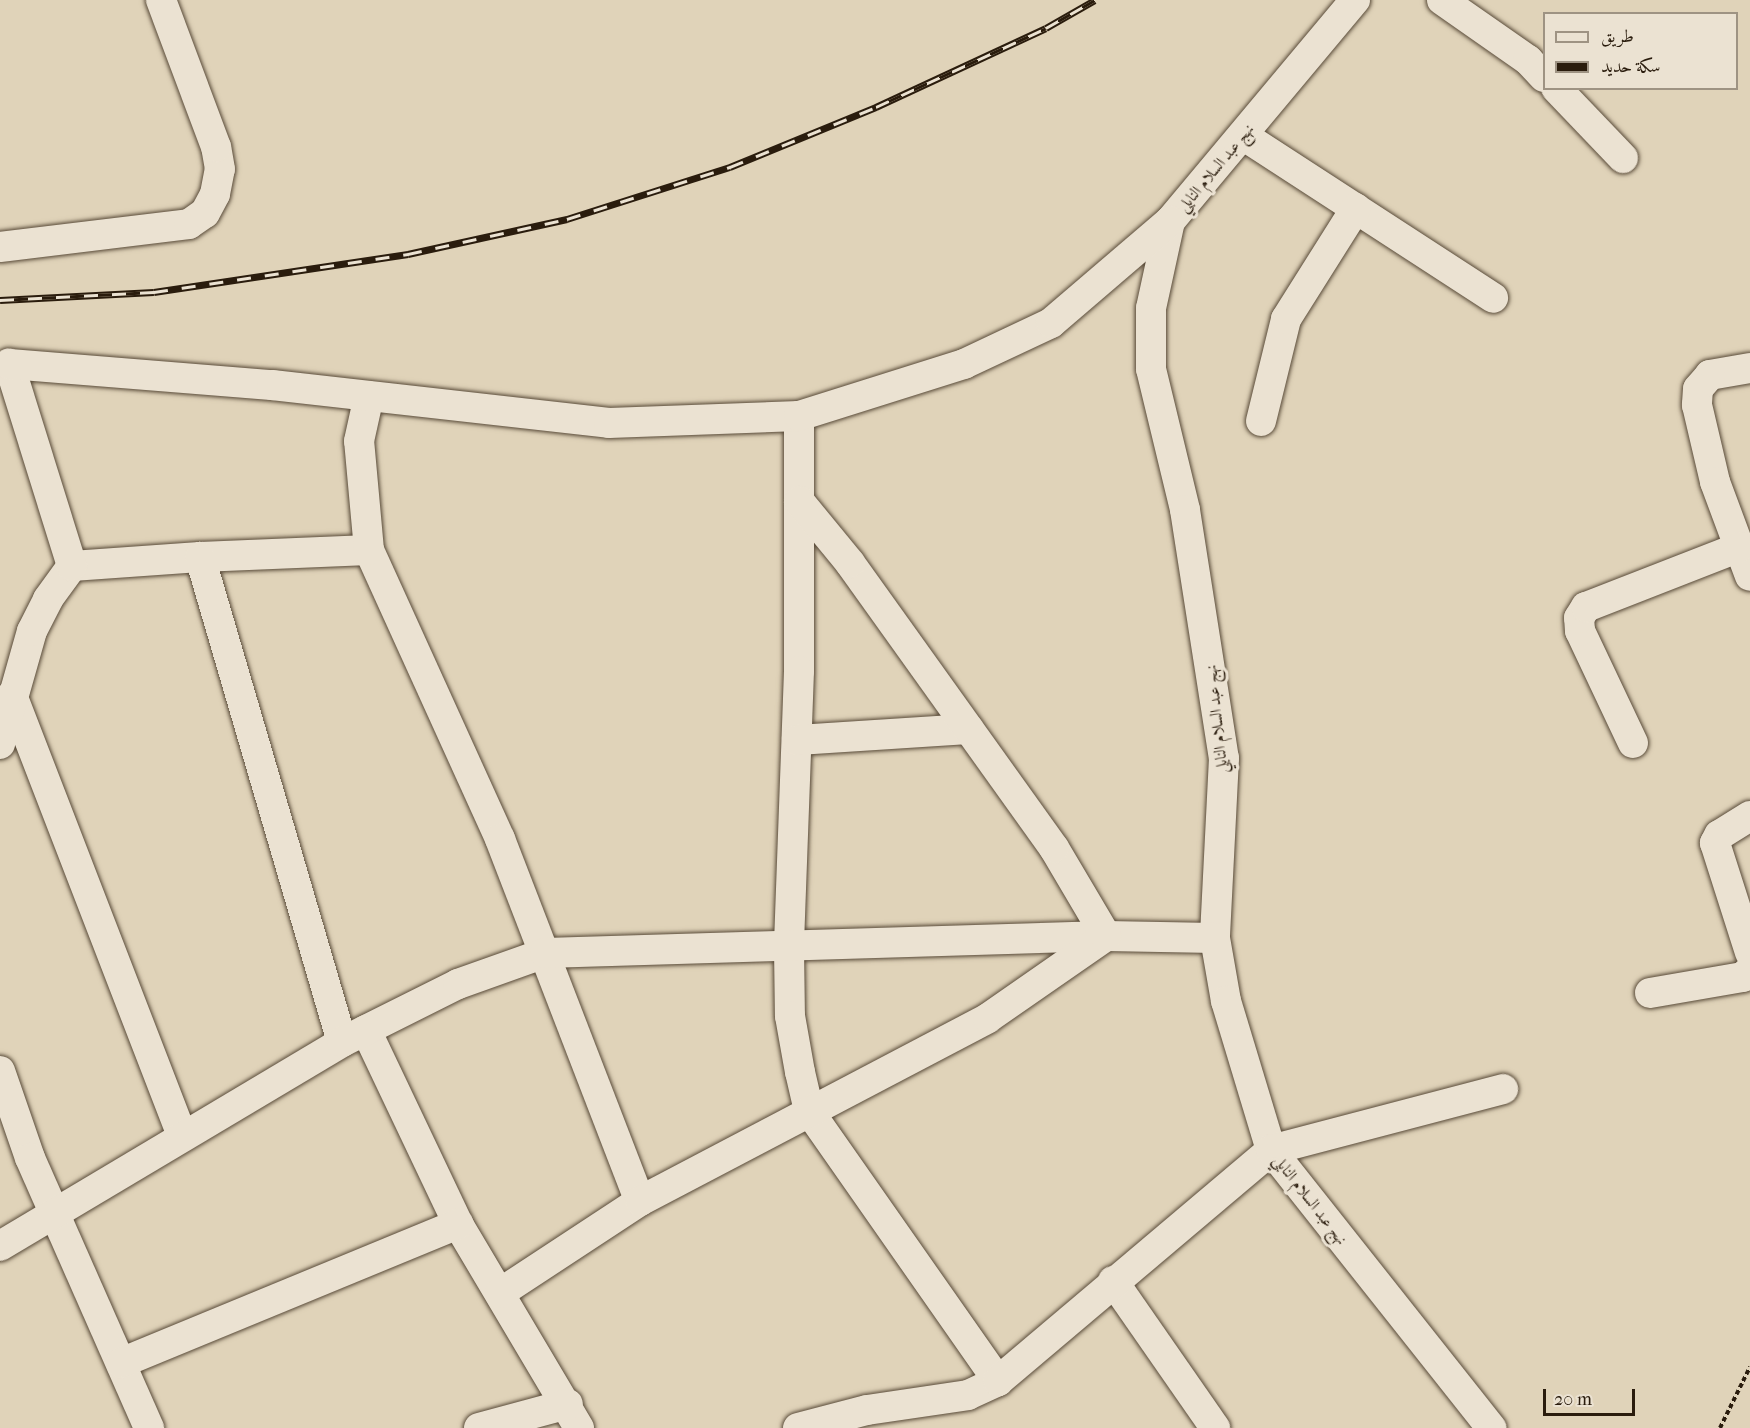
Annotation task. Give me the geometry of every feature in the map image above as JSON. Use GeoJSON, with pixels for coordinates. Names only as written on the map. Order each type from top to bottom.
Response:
{"type":"FeatureCollection","features":[{"type":"Feature","properties":{"kind":"street"},"geometry":{"type":"LineString","coordinates":[[0,247],[189,224],[205,213],[215,194],[220,169],[216,147],[161,0]]}},
{"type":"Feature","properties":{"kind":"street","name":"نهج عبد السلام النابلي"},"geometry":{"type":"LineString","coordinates":[[1355,0],[1244,136],[1170,221],[1151,308],[1149,339],[1151,369],[1189,533],[1224,758],[1215,938],[1226,1001],[1271,1150],[1491,1428]]}},
{"type":"Feature","properties":{"kind":"street"},"geometry":{"type":"LineString","coordinates":[[1442,0],[1528,60],[1543,75]]}},
{"type":"Feature","properties":{"kind":"street"},"geometry":{"type":"LineString","coordinates":[[1558,90],[1623,158]]}},
{"type":"Feature","properties":{"kind":"street"},"geometry":{"type":"LineString","coordinates":[[1244,136],[1493,298]]}},
{"type":"Feature","properties":{"kind":"street"},"geometry":{"type":"LineString","coordinates":[[1262,422],[1286,319],[1356,208]]}},
{"type":"Feature","properties":{"kind":"street"},"geometry":{"type":"LineString","coordinates":[[72,566],[4,364],[369,396],[609,423],[799,416],[964,364],[1051,323],[1170,221]]}},
{"type":"Feature","properties":{"kind":"street"},"geometry":{"type":"LineString","coordinates":[[1750,368],[1710,375],[1698,389],[1697,405],[1715,482],[1750,576]]}},
{"type":"Feature","properties":{"kind":"street"},"geometry":{"type":"LineString","coordinates":[[369,396],[359,441],[369,550],[500,839],[640,1201]]}},
{"type":"Feature","properties":{"kind":"street"},"geometry":{"type":"LineString","coordinates":[[799,416],[797,740],[789,948],[790,1016],[809,1111],[998,1381]]}},
{"type":"Feature","properties":{"kind":"street"},"geometry":{"type":"LineString","coordinates":[[799,501],[850,563],[1054,848],[1106,936]]}},
{"type":"Feature","properties":{"kind":"street"},"geometry":{"type":"LineString","coordinates":[[1633,743],[1580,631],[1579,618],[1586,607],[1740,547]]}},
{"type":"Feature","properties":{"kind":"street"},"geometry":{"type":"LineString","coordinates":[[0,744],[12,694],[32,631],[48,599],[72,566],[200,557],[369,550]]}},
{"type":"Feature","properties":{"kind":"street"},"geometry":{"type":"LineString","coordinates":[[200,557],[354,1036],[458,1224],[573,1416],[478,1428]]}},
{"type":"Feature","properties":{"kind":"street"},"geometry":{"type":"LineString","coordinates":[[12,694],[182,1135]]}},
{"type":"Feature","properties":{"kind":"street"},"geometry":{"type":"LineString","coordinates":[[797,740],[969,729]]}},
{"type":"Feature","properties":{"kind":"street"},"geometry":{"type":"LineString","coordinates":[[1750,816],[1719,835],[1715,843],[1750,953]]}},
{"type":"Feature","properties":{"kind":"street"},"geometry":{"type":"LineString","coordinates":[[500,1293],[640,1201],[988,1018],[1106,936]]}},
{"type":"Feature","properties":{"kind":"street"},"geometry":{"type":"LineString","coordinates":[[0,1246],[56,1216],[182,1135],[354,1036],[458,984],[545,953],[789,948],[1106,936],[1215,938]]}},
{"type":"Feature","properties":{"kind":"street"},"geometry":{"type":"LineString","coordinates":[[1650,993],[1743,977],[1750,970]]}},
{"type":"Feature","properties":{"kind":"street"},"geometry":{"type":"LineString","coordinates":[[0,1071],[30,1158],[149,1428]]}},
{"type":"Feature","properties":{"kind":"street"},"geometry":{"type":"LineString","coordinates":[[798,1428],[867,1410],[968,1395],[998,1381],[1113,1281],[1271,1150],[1503,1089]]}},
{"type":"Feature","properties":{"kind":"street"},"geometry":{"type":"LineString","coordinates":[[121,1363],[458,1224]]}},
{"type":"Feature","properties":{"kind":"street"},"geometry":{"type":"LineString","coordinates":[[1113,1281],[1215,1428]]}},
{"type":"Feature","properties":{"kind":"path"},"geometry":{"type":"LineString","coordinates":[[1720,1428],[1750,1367]]}},
{"type":"Feature","properties":{"kind":"railway"},"geometry":{"type":"LineString","coordinates":[[0,300],[154,292],[408,254],[567,219],[730,167],[876,107],[1046,28],[1095,0]]}}]}
